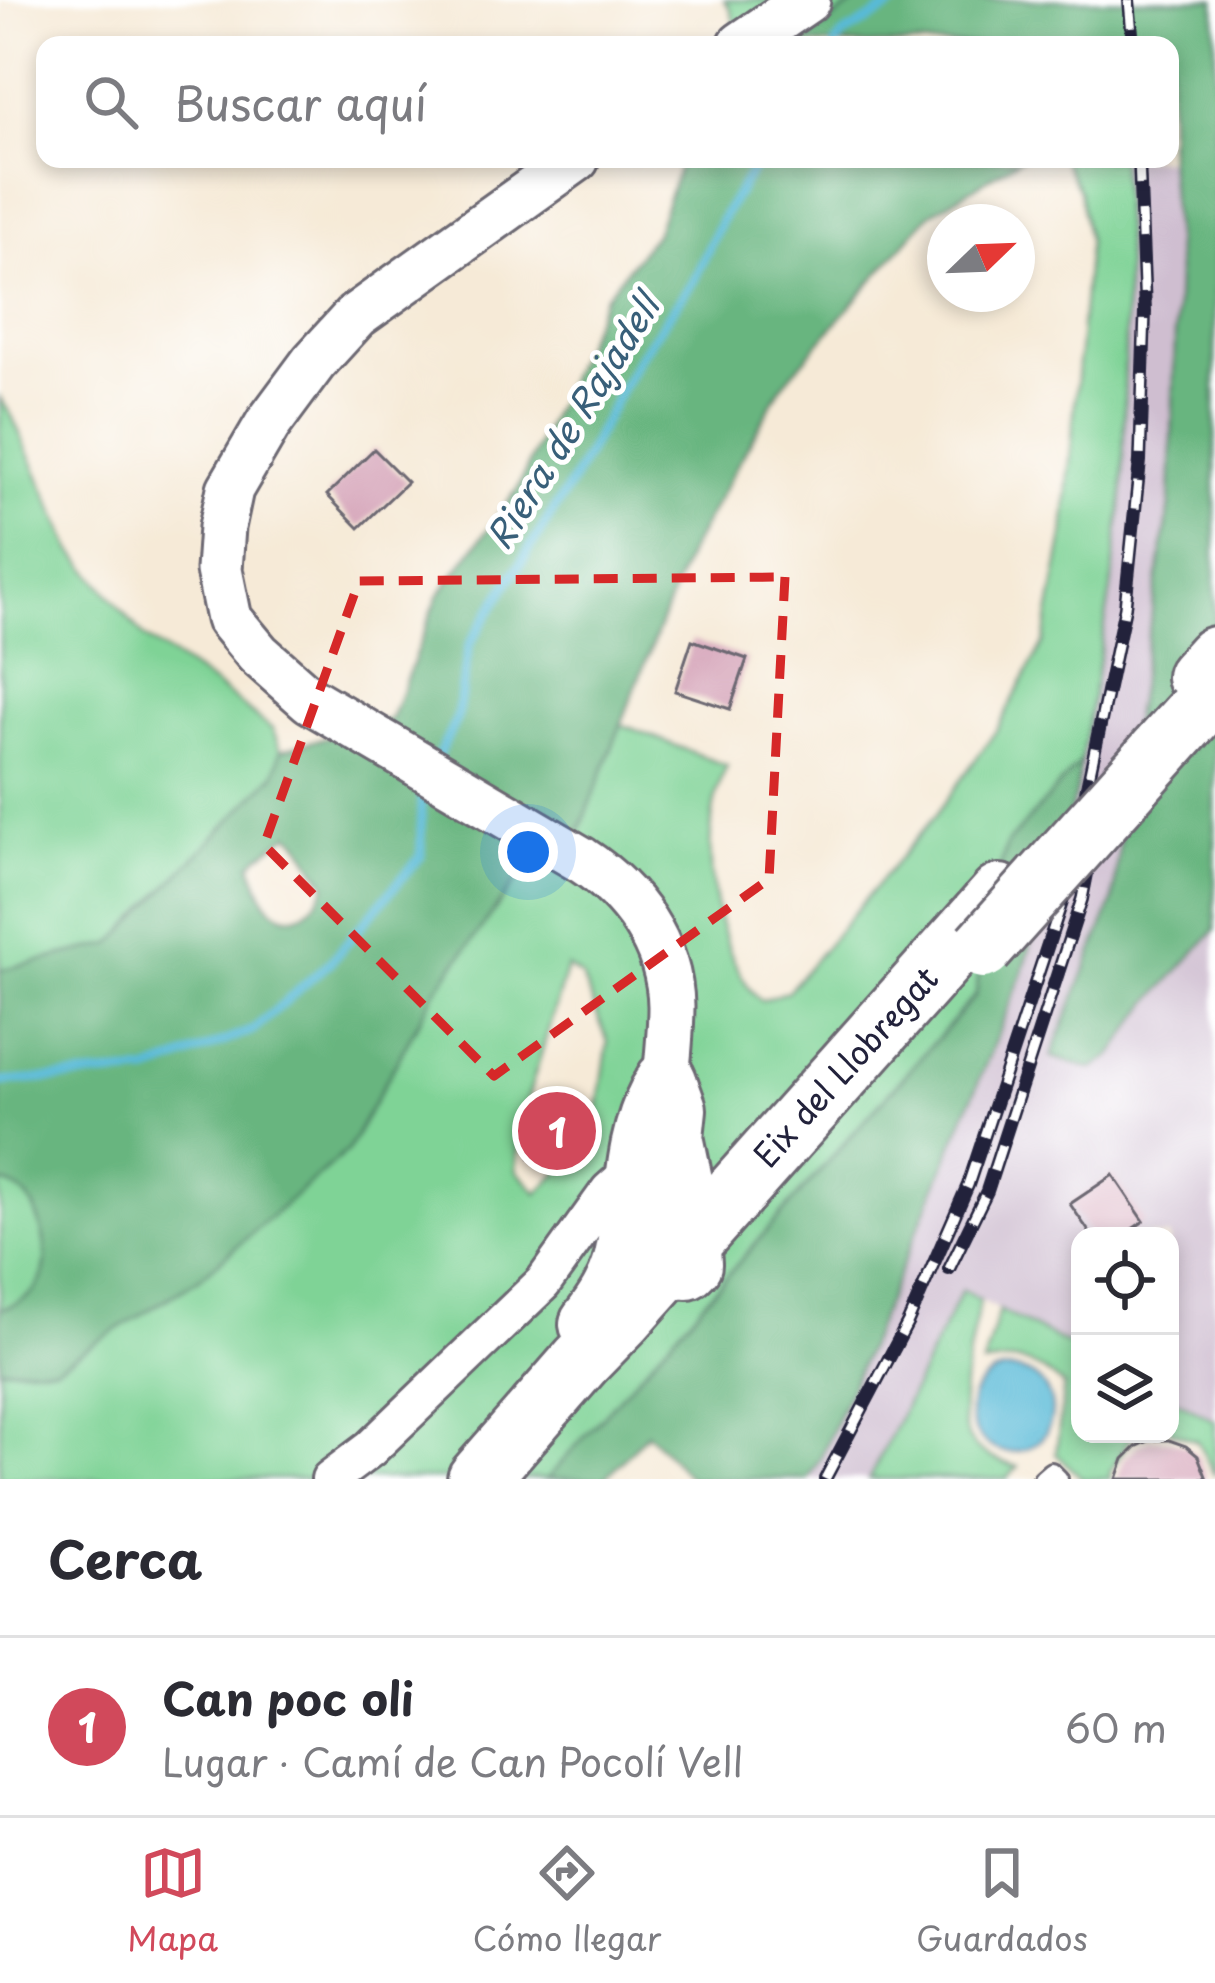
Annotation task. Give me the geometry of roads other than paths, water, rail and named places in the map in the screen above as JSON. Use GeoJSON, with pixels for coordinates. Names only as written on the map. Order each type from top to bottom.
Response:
{"type":"FeatureCollection","features":[{"type":"Feature","properties":{"kind":"highway","name":"Eix del Llobregat"},"geometry":{"type":"LineString","coordinates":[[478,1479],[714,1260],[774,1168],[874,1079],[992,921],[1206,683]]}},
{"type":"Feature","properties":{"kind":"highway"},"geometry":{"type":"LineString","coordinates":[[671,1095],[710,1152],[725,1162],[774,1168]]}},
{"type":"Feature","properties":{"kind":"highway"},"geometry":{"type":"LineString","coordinates":[[589,1374],[583,1333],[605,1305],[625,1258],[650,1112],[671,1095]]}},
{"type":"Feature","properties":{"kind":"highway"},"geometry":{"type":"LineString","coordinates":[[589,1374],[691,1264],[671,1095]]}},
{"type":"Feature","properties":{"kind":"highway"},"geometry":{"type":"LineString","coordinates":[[635,1179],[656,1224],[674,1240],[691,1241],[715,1238],[774,1168]]}},
{"type":"Feature","properties":{"kind":"highway","name":"Eix del Llobregat"},"geometry":{"type":"LineString","coordinates":[[516,1479],[589,1374]]}},
{"type":"Feature","properties":{"kind":"street"},"geometry":{"type":"LineString","coordinates":[[754,36],[807,0]]}},
{"type":"Feature","properties":{"kind":"street"},"geometry":{"type":"LineString","coordinates":[[563,168],[356,316],[314,362],[268,424],[230,489],[219,570],[229,619],[258,654],[310,700],[598,871],[634,906],[653,934],[669,985],[671,1095]]}},
{"type":"Feature","properties":{"kind":"street"},"geometry":{"type":"LineString","coordinates":[[330,1479],[370,1450],[543,1283],[609,1191],[635,1179]]}},
{"type":"Feature","properties":{"kind":"lane"},"geometry":{"type":"LineString","coordinates":[[1043,1479],[1051,1472],[1058,1479]]}},
{"type":"Feature","properties":{"kind":"water"},"geometry":{"type":"Polygon","coordinates":[[[1011,1370],[1040,1382],[1052,1411],[1040,1440],[1011,1452],[982,1440],[970,1411],[982,1382],[1011,1370]]]}},
{"type":"Feature","properties":{"kind":"waterway","name":"Riera de Rajadell"},"geometry":{"type":"LineString","coordinates":[[842,36],[903,0]]}},
{"type":"Feature","properties":{"kind":"waterway","name":"Riera de Rajadell"},"geometry":{"type":"LineString","coordinates":[[437,758],[457,718],[469,645],[573,480],[638,358],[694,280],[723,216],[753,168]]}},
{"type":"Feature","properties":{"kind":"waterway","name":"Riera de Rajadell"},"geometry":{"type":"LineString","coordinates":[[0,1082],[148,1072],[253,1030],[331,961],[421,856],[424,784]]}},
{"type":"Feature","properties":{"kind":"railway"},"geometry":{"type":"LineString","coordinates":[[1129,0],[1132,36]]}},
{"type":"Feature","properties":{"kind":"railway"},"geometry":{"type":"LineString","coordinates":[[825,1479],[908,1322],[968,1185],[1064,896],[1125,607],[1140,461],[1145,312],[1139,168]]}},
{"type":"Feature","properties":{"kind":"railway"},"geometry":{"type":"LineString","coordinates":[[949,1269],[987,1191],[1082,899],[1094,838]]}},
{"type":"Feature","properties":{"kind":"place","name":"Can poc oli"},"geometry":{"type":"Point","coordinates":[557,1131]}}]}
